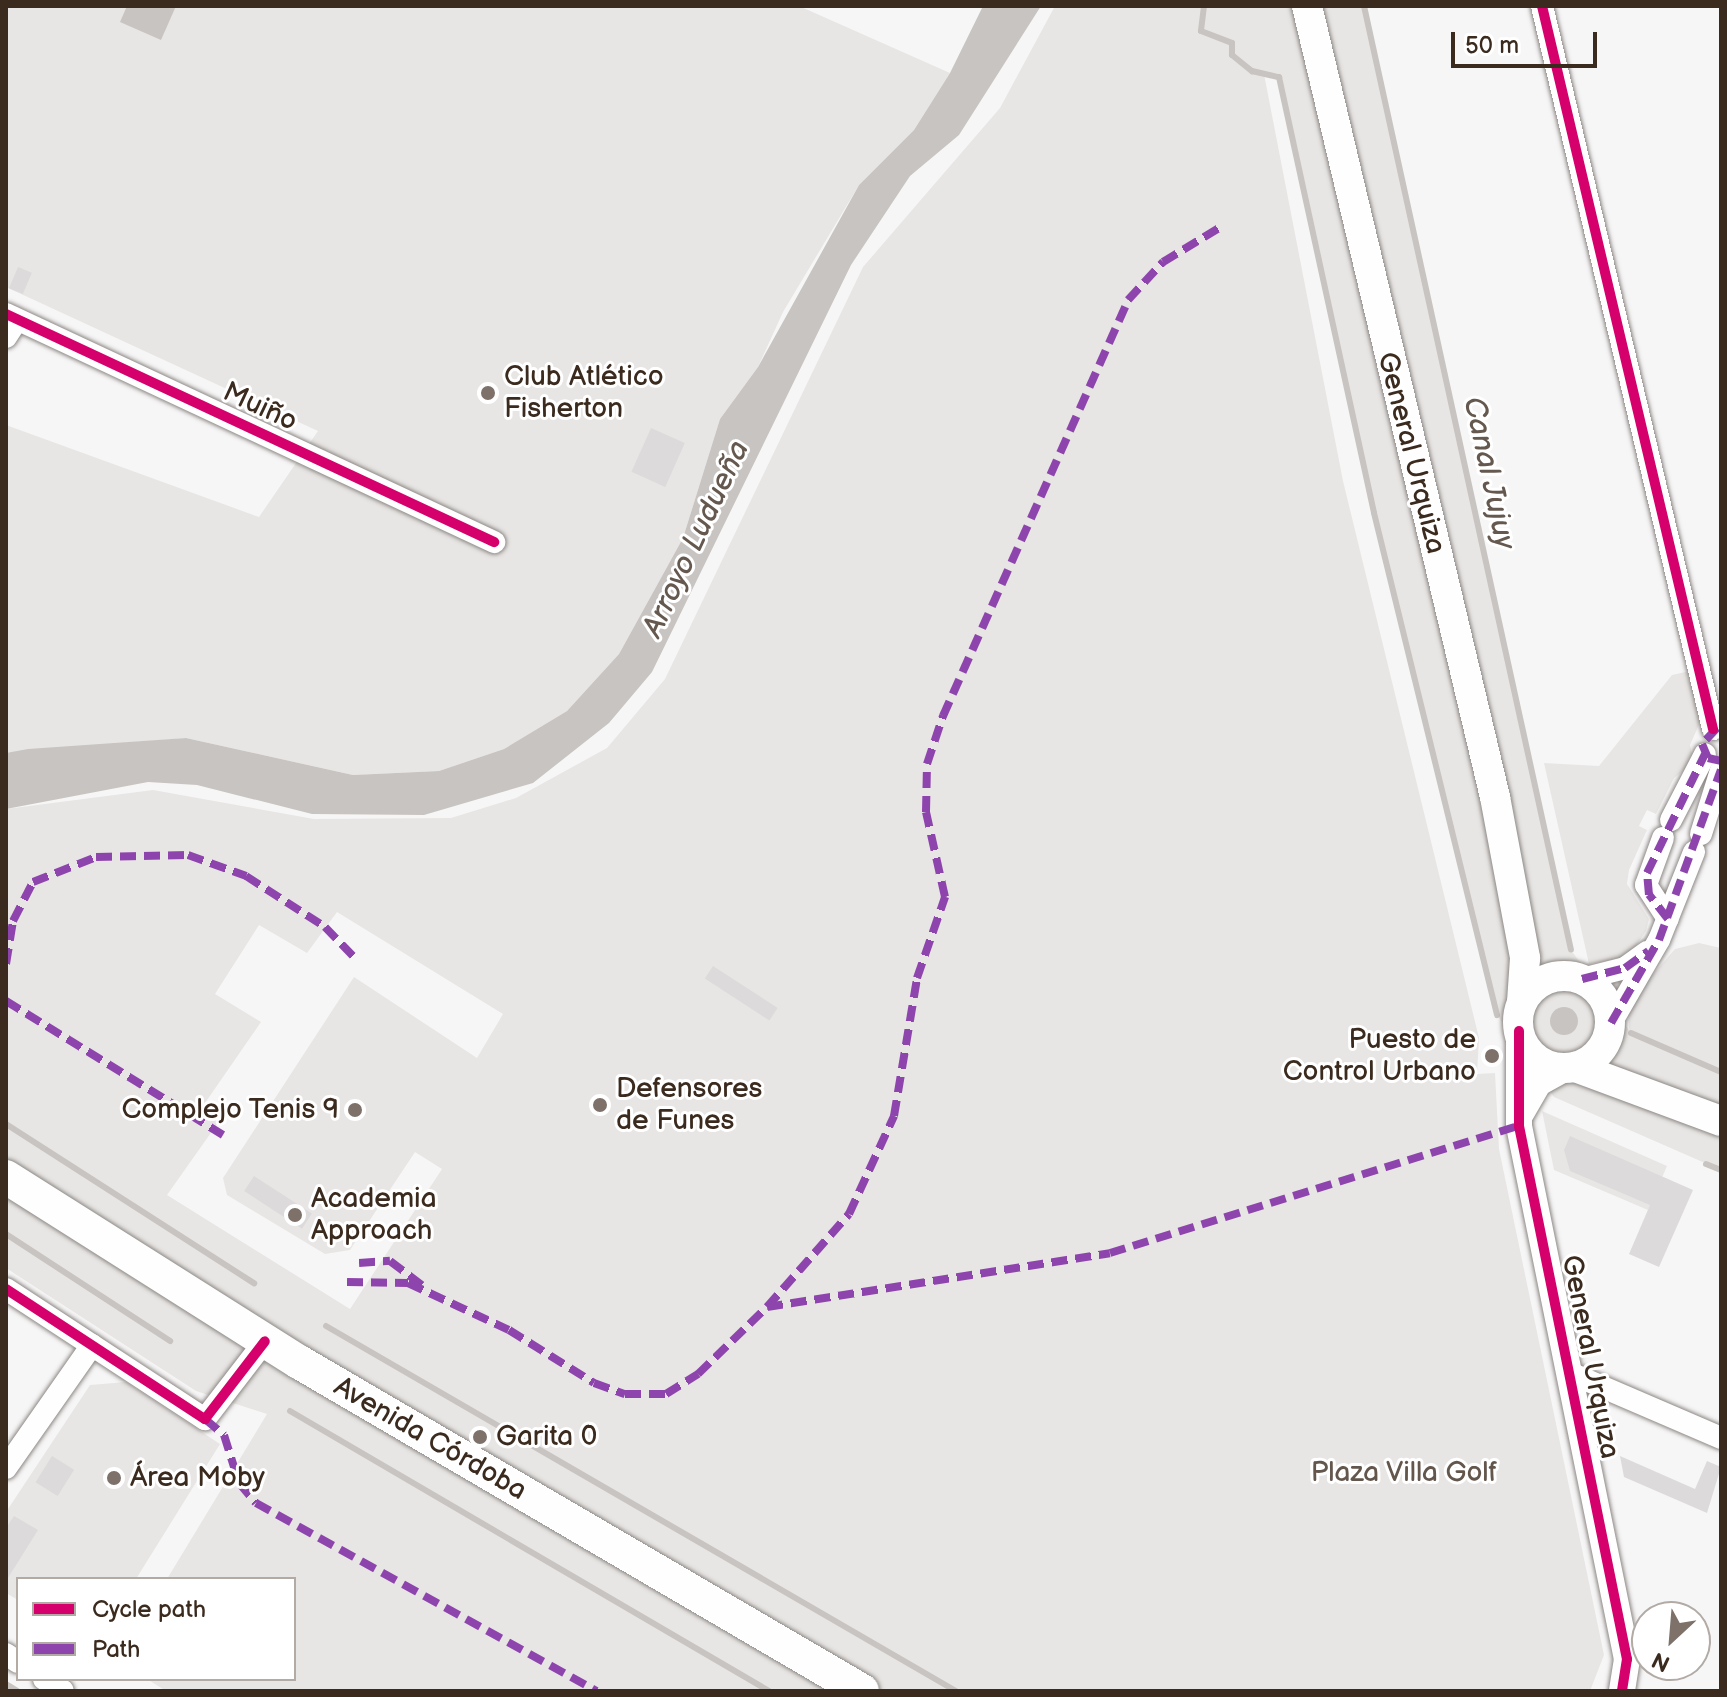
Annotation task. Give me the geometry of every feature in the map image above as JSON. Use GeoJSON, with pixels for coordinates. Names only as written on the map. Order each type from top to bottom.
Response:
{"type":"FeatureCollection","features":[{"type":"Feature","properties":{"kind":"main road","name":"General Urquiza"},"geometry":{"type":"LineString","coordinates":[[1307,6],[1517,900],[1520,1017]]}},
{"type":"Feature","properties":{"kind":"main road","name":"General Urquiza"},"geometry":{"type":"LineString","coordinates":[[1517,900],[1538,943],[1575,978]]}},
{"type":"Feature","properties":{"kind":"main road"},"geometry":{"type":"LineString","coordinates":[[1673,1100],[1630,1069],[1610,1027],[1603,997],[1575,978],[1541,982],[1520,1017],[1535,1057],[1673,1100],[1721,1121]]}},
{"type":"Feature","properties":{"kind":"main road"},"geometry":{"type":"LineString","coordinates":[[1569,1068],[1596,1055],[1610,1027]]}},
{"type":"Feature","properties":{"kind":"main road","name":"Avenida Córdoba"},"geometry":{"type":"LineString","coordinates":[[6,1177],[265,1341],[862,1691]]}},
{"type":"Feature","properties":{"kind":"street"},"geometry":{"type":"LineString","coordinates":[[1542,6],[1718,725],[1703,740],[1716,762],[1698,843],[1663,929],[1610,1027]]}},
{"type":"Feature","properties":{"kind":"street","name":"Muiño"},"geometry":{"type":"LineString","coordinates":[[10,324],[494,542]]}},
{"type":"Feature","properties":{"kind":"street"},"geometry":{"type":"LineString","coordinates":[[1663,929],[1646,885],[1667,829],[1683,798],[1716,762]]}},
{"type":"Feature","properties":{"kind":"street"},"geometry":{"type":"LineString","coordinates":[[1683,798],[1707,810]]}},
{"type":"Feature","properties":{"kind":"street"},"geometry":{"type":"LineString","coordinates":[[1575,978],[1625,968],[1663,929]]}},
{"type":"Feature","properties":{"kind":"street","name":"General Urquiza"},"geometry":{"type":"LineString","coordinates":[[1520,1017],[1518,1120],[1627,1659],[1628,1689]]}},
{"type":"Feature","properties":{"kind":"street"},"geometry":{"type":"LineString","coordinates":[[1518,1120],[1539,1083],[1569,1068]]}},
{"type":"Feature","properties":{"kind":"street"},"geometry":{"type":"LineString","coordinates":[[6,1289],[205,1419],[265,1341]]}},
{"type":"Feature","properties":{"kind":"street"},"geometry":{"type":"LineString","coordinates":[[6,1468],[92,1345]]}},
{"type":"Feature","properties":{"kind":"street"},"geometry":{"type":"LineString","coordinates":[[1570,1373],[1721,1438]]}},
{"type":"Feature","properties":{"kind":"shaded area"},"geometry":{"type":"Polygon","coordinates":[[[1699,943],[1721,948],[1721,1082],[1630,1043],[1628,1011],[1641,988],[1675,949],[1699,943]]]}},
{"type":"Feature","properties":{"kind":"shaded area"},"geometry":{"type":"Polygon","coordinates":[[[1542,1111],[1667,1166],[1648,1210],[1554,1170],[1542,1111]]]}},
{"type":"Feature","properties":{"kind":"green space","name":"Club Atlético Fisherton"},"geometry":{"type":"Polygon","coordinates":[[[6,6],[799,6],[950,73],[914,130],[859,185],[783,312],[758,367],[720,419],[683,538],[619,654],[567,711],[504,749],[439,771],[353,775],[186,738],[6,753],[6,425],[259,517],[318,431],[6,287],[6,6]]]}},
{"type":"Feature","properties":{"kind":"green space","name":"Plaza Villa Golf"},"geometry":{"type":"Polygon","coordinates":[[[1055,6],[1364,6],[1571,950],[1631,1033],[1721,1072],[1721,1170],[1554,1097],[1497,1015],[1374,513],[1279,78],[1264,74],[1343,481],[1479,1038],[1477,1074],[1495,1073],[1499,1149],[1604,1655],[1590,1691],[166,1691],[150,1681],[296,1681],[296,1577],[168,1577],[267,1414],[196,1391],[6,1268],[6,809],[153,790],[314,819],[451,818],[516,798],[607,748],[665,679],[863,267],[1000,108],[1055,6]],[[337,912],[307,953],[259,925],[215,994],[261,1022],[205,1103],[220,1120],[167,1195],[350,1309],[442,1169],[415,1152],[350,1250],[325,1254],[227,1195],[223,1178],[354,977],[477,1058],[503,1014],[337,912]]]}},
{"type":"Feature","properties":{"kind":"green space"},"geometry":{"type":"Polygon","coordinates":[[[1690,671],[1702,718],[1690,745],[1694,763],[1674,778],[1656,814],[1647,810],[1639,826],[1647,830],[1629,870],[1627,884],[1649,919],[1646,931],[1628,957],[1589,964],[1544,763],[1599,766],[1672,675],[1690,671]]]}},
{"type":"Feature","properties":{"kind":"green space","name":"Área Moby"},"geometry":{"type":"Polygon","coordinates":[[[126,1382],[220,1444],[137,1577],[16,1577],[16,1599],[6,1593],[6,1512],[90,1385],[126,1382]]]}},
{"type":"Feature","properties":{"kind":"water"},"geometry":{"type":"Polygon","coordinates":[[[127,6],[176,6],[161,40],[120,22],[127,6]]]}},
{"type":"Feature","properties":{"kind":"water","name":"Arroyo Ludueña"},"geometry":{"type":"Polygon","coordinates":[[[983,6],[1041,6],[959,135],[910,176],[851,265],[652,672],[609,723],[533,783],[424,815],[312,814],[197,785],[148,782],[6,809],[6,753],[28,749],[186,738],[353,775],[439,771],[504,749],[567,711],[619,654],[683,538],[720,419],[758,367],[859,185],[914,130],[950,73],[983,6]]]}},
{"type":"Feature","properties":{"kind":"water"},"geometry":{"type":"Polygon","coordinates":[[[1564,1007],[1574,1011],[1578,1021],[1574,1031],[1564,1035],[1554,1031],[1550,1021],[1554,1011],[1564,1007]]]}},
{"type":"Feature","properties":{"kind":"building"},"geometry":{"type":"Polygon","coordinates":[[[18,267],[32,273],[23,294],[9,288],[18,267]]]}},
{"type":"Feature","properties":{"kind":"building"},"geometry":{"type":"Polygon","coordinates":[[[651,428],[685,443],[665,487],[631,472],[651,428]]]}},
{"type":"Feature","properties":{"kind":"building"},"geometry":{"type":"Polygon","coordinates":[[[713,966],[778,1008],[769,1021],[705,979],[713,966]]]}},
{"type":"Feature","properties":{"kind":"building"},"geometry":{"type":"Polygon","coordinates":[[[1570,1136],[1693,1190],[1659,1267],[1629,1254],[1650,1205],[1570,1171],[1564,1150],[1570,1136]]]}},
{"type":"Feature","properties":{"kind":"building"},"geometry":{"type":"Polygon","coordinates":[[[254,1176],[312,1214],[302,1229],[244,1191],[254,1176]]]}},
{"type":"Feature","properties":{"kind":"building"},"geometry":{"type":"Polygon","coordinates":[[[52,1456],[74,1470],[58,1496],[36,1482],[52,1456]]]}},
{"type":"Feature","properties":{"kind":"building"},"geometry":{"type":"Polygon","coordinates":[[[1620,1456],[1695,1489],[1707,1461],[1721,1467],[1707,1513],[1624,1477],[1620,1456]]]}},
{"type":"Feature","properties":{"kind":"building"},"geometry":{"type":"Polygon","coordinates":[[[14,1516],[38,1530],[6,1581],[6,1528],[14,1516]]]}},
{"type":"Feature","properties":{"kind":"waterway"},"geometry":{"type":"LineString","coordinates":[[1204,6],[1201,31],[1232,43],[1232,55],[1252,71],[1279,77],[1374,513],[1497,1015]]}},
{"type":"Feature","properties":{"kind":"waterway","name":"Canal Jujuy"},"geometry":{"type":"LineString","coordinates":[[1364,6],[1571,950]]}},
{"type":"Feature","properties":{"kind":"waterway","name":"Canal Jujuy"},"geometry":{"type":"LineString","coordinates":[[1631,1033],[1721,1072]]}},
{"type":"Feature","properties":{"kind":"waterway"},"geometry":{"type":"LineString","coordinates":[[6,1124],[254,1283]]}},
{"type":"Feature","properties":{"kind":"waterway"},"geometry":{"type":"LineString","coordinates":[[1706,1164],[1721,1170]]}},
{"type":"Feature","properties":{"kind":"waterway"},"geometry":{"type":"LineString","coordinates":[[6,1234],[170,1341]]}},
{"type":"Feature","properties":{"kind":"waterway"},"geometry":{"type":"LineString","coordinates":[[326,1326],[956,1691]]}},
{"type":"Feature","properties":{"kind":"waterway"},"geometry":{"type":"LineString","coordinates":[[290,1411],[769,1691]]}},
{"type":"Feature","properties":{"kind":"waterway"},"geometry":{"type":"LineString","coordinates":[[6,1684],[17,1691]]}},
{"type":"Feature","properties":{"kind":"marked path"},"geometry":{"type":"LineString","coordinates":[[347,1282],[408,1283],[509,1330],[594,1383],[625,1394],[666,1394],[698,1374],[767,1307],[849,1214],[894,1116],[917,978],[945,897],[926,812],[927,764],[943,716],[1128,300],[1163,262],[1219,228]]}},
{"type":"Feature","properties":{"kind":"marked path"},"geometry":{"type":"LineString","coordinates":[[1717,728],[1702,744],[1708,758],[1721,761]]}},
{"type":"Feature","properties":{"kind":"marked path"},"geometry":{"type":"LineString","coordinates":[[1668,919],[1649,895],[1647,873],[1705,754]]}},
{"type":"Feature","properties":{"kind":"marked path"},"geometry":{"type":"LineString","coordinates":[[1611,1023],[1659,940],[1721,770]]}},
{"type":"Feature","properties":{"kind":"marked path"},"geometry":{"type":"LineString","coordinates":[[6,964],[13,921],[33,882],[96,857],[188,855],[246,876],[325,927],[354,957]]}},
{"type":"Feature","properties":{"kind":"marked path"},"geometry":{"type":"LineString","coordinates":[[1582,979],[1625,968],[1648,951]]}},
{"type":"Feature","properties":{"kind":"marked path"},"geometry":{"type":"LineString","coordinates":[[6,1001],[223,1135]]}},
{"type":"Feature","properties":{"kind":"marked path"},"geometry":{"type":"LineString","coordinates":[[767,1307],[1110,1253],[1519,1126]]}},
{"type":"Feature","properties":{"kind":"marked path"},"geometry":{"type":"LineString","coordinates":[[359,1263],[390,1261],[422,1285]]}},
{"type":"Feature","properties":{"kind":"marked path"},"geometry":{"type":"LineString","coordinates":[[205,1419],[224,1435],[239,1483],[256,1503],[596,1691]]}},
{"type":"Feature","properties":{"kind":"cycle path"},"geometry":{"type":"LineString","coordinates":[[1542,6],[1713,729]]}},
{"type":"Feature","properties":{"kind":"cycle path"},"geometry":{"type":"LineString","coordinates":[[6,314],[494,542]]}},
{"type":"Feature","properties":{"kind":"cycle path"},"geometry":{"type":"LineString","coordinates":[[1519,1031],[1519,1126],[1627,1659],[1622,1691]]}},
{"type":"Feature","properties":{"kind":"cycle path"},"geometry":{"type":"LineString","coordinates":[[6,1289],[205,1419],[265,1341]]}},
{"type":"Feature","properties":{"kind":"place","name":"Club Atlético Fisherton"},"geometry":{"type":"Point","coordinates":[488,393]}},
{"type":"Feature","properties":{"kind":"place","name":"Puesto de Control Urbano"},"geometry":{"type":"Point","coordinates":[1492,1056]}},
{"type":"Feature","properties":{"kind":"place","name":"Defensores de Funes"},"geometry":{"type":"Point","coordinates":[600,1105]}},
{"type":"Feature","properties":{"kind":"place","name":"Complejo Tenis 9"},"geometry":{"type":"Point","coordinates":[355,1110]}},
{"type":"Feature","properties":{"kind":"place","name":"Academia Approach"},"geometry":{"type":"Point","coordinates":[295,1215]}},
{"type":"Feature","properties":{"kind":"place","name":"Garita 0"},"geometry":{"type":"Point","coordinates":[480,1437]}},
{"type":"Feature","properties":{"kind":"place","name":"Área Moby"},"geometry":{"type":"Point","coordinates":[114,1478]}}]}
